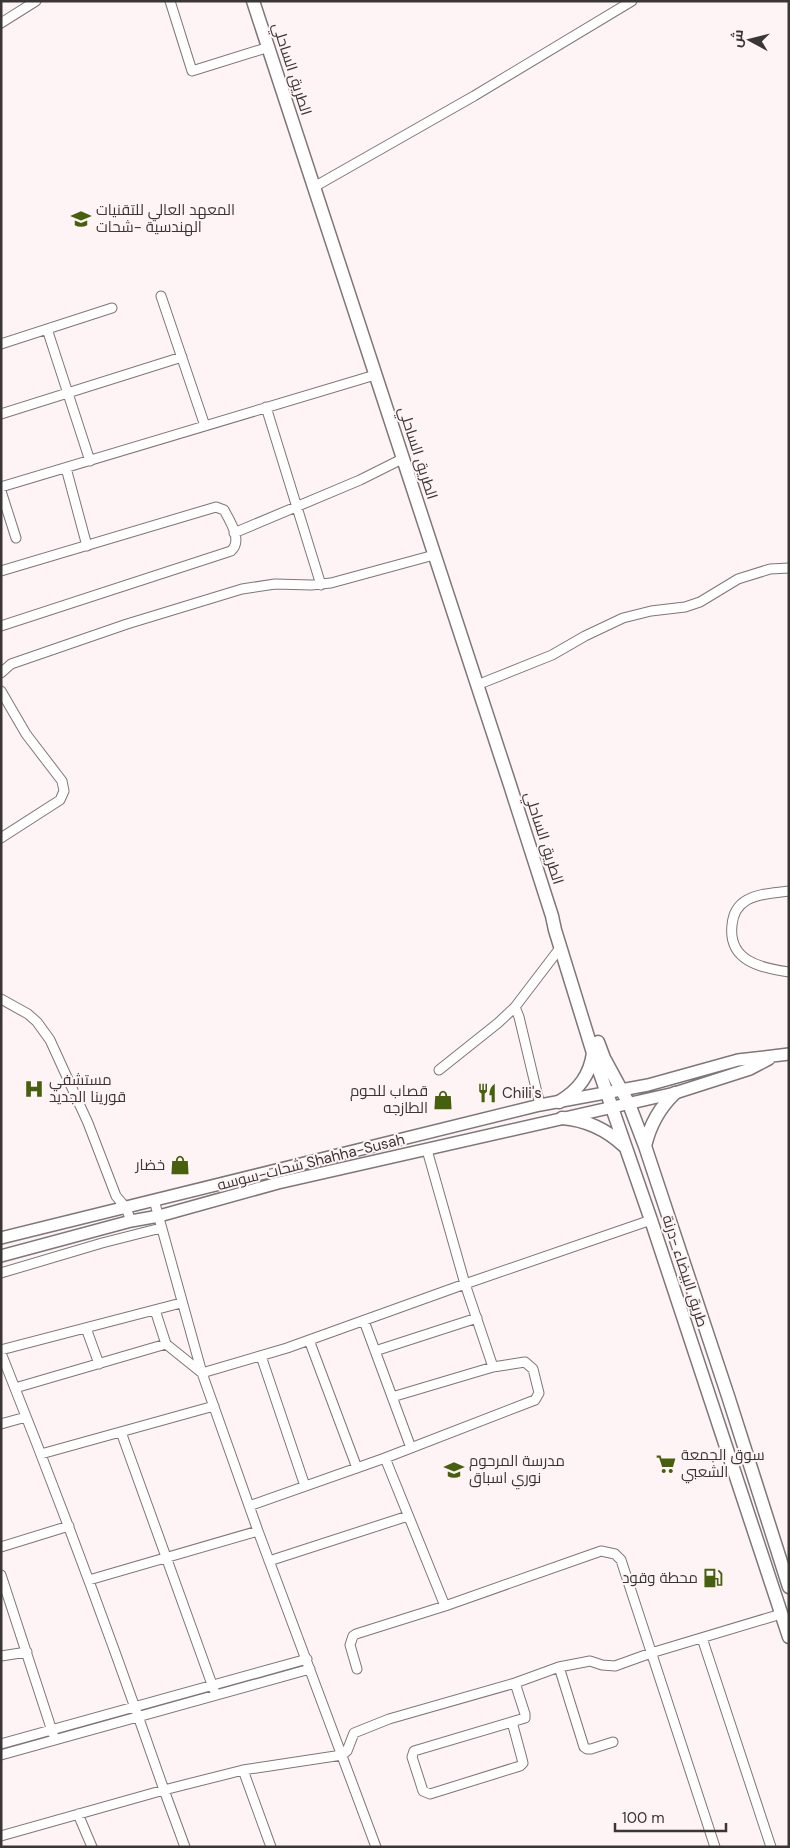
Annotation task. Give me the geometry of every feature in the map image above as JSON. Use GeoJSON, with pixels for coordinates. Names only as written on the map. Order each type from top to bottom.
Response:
{"type":"FeatureCollection","features":[{"type":"Feature","properties":{"kind":"highway","name":"الطريق الساحلي"},"geometry":{"type":"LineString","coordinates":[[252,1],[552,916]]}},
{"type":"Feature","properties":{"kind":"highway","name":"طريق البيضاء -درنة"},"geometry":{"type":"LineString","coordinates":[[552,916],[560,948],[593,1053],[651,1220],[789,1637]]}},
{"type":"Feature","properties":{"kind":"highway","name":"طريق البيضاء -درنة"},"geometry":{"type":"LineString","coordinates":[[552,916],[565,945],[604,1058],[628,1104],[645,1146],[789,1587]]}},
{"type":"Feature","properties":{"kind":"highway"},"geometry":{"type":"LineString","coordinates":[[560,1102],[583,1082],[592,1063],[593,1053]]}},
{"type":"Feature","properties":{"kind":"highway"},"geometry":{"type":"LineString","coordinates":[[645,1146],[655,1117],[675,1094]]}},
{"type":"Feature","properties":{"kind":"highway"},"geometry":{"type":"LineString","coordinates":[[562,1118],[580,1120],[596,1126],[607,1131],[624,1146]]}},
{"type":"Feature","properties":{"kind":"main road"},"geometry":{"type":"LineString","coordinates":[[773,1057],[789,1054]]}},
{"type":"Feature","properties":{"kind":"main road","name":"شحات-سوسه Shahha-Susah"},"geometry":{"type":"LineString","coordinates":[[1,1238],[540,1105],[648,1085],[738,1060],[773,1057]]}},
{"type":"Feature","properties":{"kind":"main road","name":"شحات-سوسه Shahha-Susah"},"geometry":{"type":"LineString","coordinates":[[1,1256],[278,1184],[562,1118],[675,1094],[750,1069],[773,1057]]}},
{"type":"Feature","properties":{"kind":"street"},"geometry":{"type":"LineString","coordinates":[[1,22],[36,1]]}},
{"type":"Feature","properties":{"kind":"street"},"geometry":{"type":"LineString","coordinates":[[170,1],[192,71],[268,47]]}},
{"type":"Feature","properties":{"kind":"street"},"geometry":{"type":"LineString","coordinates":[[314,187],[474,96],[632,1]]}},
{"type":"Feature","properties":{"kind":"street"},"geometry":{"type":"LineString","coordinates":[[162,296],[205,426]]}},
{"type":"Feature","properties":{"kind":"street"},"geometry":{"type":"LineString","coordinates":[[1,344],[112,308]]}},
{"type":"Feature","properties":{"kind":"street"},"geometry":{"type":"LineString","coordinates":[[47,329],[90,461]]}},
{"type":"Feature","properties":{"kind":"street"},"geometry":{"type":"LineString","coordinates":[[1,414],[182,357]]}},
{"type":"Feature","properties":{"kind":"street"},"geometry":{"type":"LineString","coordinates":[[16,538],[1,489],[375,375]]}},
{"type":"Feature","properties":{"kind":"street"},"geometry":{"type":"LineString","coordinates":[[266,407],[321,585]]}},
{"type":"Feature","properties":{"kind":"street"},"geometry":{"type":"LineString","coordinates":[[234,533],[360,480],[402,459]]}},
{"type":"Feature","properties":{"kind":"street"},"geometry":{"type":"LineString","coordinates":[[66,468],[87,546]]}},
{"type":"Feature","properties":{"kind":"street"},"geometry":{"type":"LineString","coordinates":[[1,572],[216,507],[224,510],[237,543],[231,551],[1,626]]}},
{"type":"Feature","properties":{"kind":"street"},"geometry":{"type":"LineString","coordinates":[[1,673],[10,664],[127,624],[242,589],[275,584],[321,585],[434,555]]}},
{"type":"Feature","properties":{"kind":"street"},"geometry":{"type":"LineString","coordinates":[[476,685],[552,655],[585,636],[623,618],[652,611],[684,608],[700,602],[738,579],[770,569],[789,568]]}},
{"type":"Feature","properties":{"kind":"street"},"geometry":{"type":"LineString","coordinates":[[1,691],[26,734],[60,778],[64,787],[60,800],[1,838]]}},
{"type":"Feature","properties":{"kind":"street"},"geometry":{"type":"LineString","coordinates":[[789,891],[748,899],[740,906],[732,920],[731,937],[738,953],[749,961],[789,972]]}},
{"type":"Feature","properties":{"kind":"street"},"geometry":{"type":"LineString","coordinates":[[439,1070],[515,1007],[560,948]]}},
{"type":"Feature","properties":{"kind":"street"},"geometry":{"type":"LineString","coordinates":[[1,1000],[23,1011],[37,1022],[50,1040],[88,1123],[116,1196],[126,1208],[131,1221]]}},
{"type":"Feature","properties":{"kind":"street"},"geometry":{"type":"LineString","coordinates":[[515,1007],[540,1105]]}},
{"type":"Feature","properties":{"kind":"street"},"geometry":{"type":"LineString","coordinates":[[427,1150],[465,1284],[494,1367]]}},
{"type":"Feature","properties":{"kind":"street"},"geometry":{"type":"LineString","coordinates":[[154,1200],[202,1373],[269,1561],[376,1847]]}},
{"type":"Feature","properties":{"kind":"street"},"geometry":{"type":"LineString","coordinates":[[202,1373],[310,1340],[651,1220]]}},
{"type":"Feature","properties":{"kind":"street"},"geometry":{"type":"LineString","coordinates":[[1,1274],[162,1228]]}},
{"type":"Feature","properties":{"kind":"street"},"geometry":{"type":"LineString","coordinates":[[182,1303],[1,1352],[69,1526],[185,1847]]}},
{"type":"Feature","properties":{"kind":"street"},"geometry":{"type":"LineString","coordinates":[[155,1310],[166,1344],[177,1355],[202,1373]]}},
{"type":"Feature","properties":{"kind":"street"},"geometry":{"type":"LineString","coordinates":[[375,1351],[477,1318]]}},
{"type":"Feature","properties":{"kind":"street"},"geometry":{"type":"LineString","coordinates":[[364,1320],[411,1448]]}},
{"type":"Feature","properties":{"kind":"street"},"geometry":{"type":"LineString","coordinates":[[86,1328],[99,1364]]}},
{"type":"Feature","properties":{"kind":"street"},"geometry":{"type":"LineString","coordinates":[[310,1340],[357,1468]]}},
{"type":"Feature","properties":{"kind":"street"},"geometry":{"type":"LineString","coordinates":[[15,1388],[166,1344]]}},
{"type":"Feature","properties":{"kind":"street"},"geometry":{"type":"LineString","coordinates":[[261,1356],[305,1486]]}},
{"type":"Feature","properties":{"kind":"street"},"geometry":{"type":"LineString","coordinates":[[249,1506],[385,1458],[535,1400],[539,1388],[532,1369],[525,1362],[494,1367],[392,1397]]}},
{"type":"Feature","properties":{"kind":"street"},"geometry":{"type":"LineString","coordinates":[[41,1454],[214,1406]]}},
{"type":"Feature","properties":{"kind":"street"},"geometry":{"type":"LineString","coordinates":[[1,1424],[26,1417]]}},
{"type":"Feature","properties":{"kind":"street"},"geometry":{"type":"LineString","coordinates":[[121,1432],[216,1696]]}},
{"type":"Feature","properties":{"kind":"street"},"geometry":{"type":"LineString","coordinates":[[385,1458],[445,1606]]}},
{"type":"Feature","properties":{"kind":"street"},"geometry":{"type":"LineString","coordinates":[[269,1561],[408,1516]]}},
{"type":"Feature","properties":{"kind":"street"},"geometry":{"type":"LineString","coordinates":[[1,1547],[69,1526]]}},
{"type":"Feature","properties":{"kind":"street"},"geometry":{"type":"LineString","coordinates":[[89,1580],[258,1531]]}},
{"type":"Feature","properties":{"kind":"street"},"geometry":{"type":"LineString","coordinates":[[357,1669],[350,1645],[353,1636],[445,1606],[600,1551],[615,1554],[621,1560],[715,1847]]}},
{"type":"Feature","properties":{"kind":"street"},"geometry":{"type":"LineString","coordinates":[[1,1575],[55,1740]]}},
{"type":"Feature","properties":{"kind":"street"},"geometry":{"type":"LineString","coordinates":[[1,1836],[243,1770],[342,1755],[348,1751],[354,1732],[417,1710],[515,1683],[558,1667],[590,1661],[602,1665],[615,1666],[651,1653],[781,1614]]}},
{"type":"Feature","properties":{"kind":"street"},"geometry":{"type":"LineString","coordinates":[[702,1638],[771,1847]]}},
{"type":"Feature","properties":{"kind":"street"},"geometry":{"type":"LineString","coordinates":[[1,1656],[26,1652]]}},
{"type":"Feature","properties":{"kind":"street"},"geometry":{"type":"LineString","coordinates":[[1,1744],[307,1660]]}},
{"type":"Feature","properties":{"kind":"street"},"geometry":{"type":"LineString","coordinates":[[558,1667],[584,1746],[591,1750],[613,1742]]}},
{"type":"Feature","properties":{"kind":"street"},"geometry":{"type":"LineString","coordinates":[[1,1755],[310,1670]]}},
{"type":"Feature","properties":{"kind":"street"},"geometry":{"type":"LineString","coordinates":[[512,1722],[522,1759],[520,1766],[430,1794],[423,1791],[412,1757],[414,1751],[512,1722],[522,1720],[525,1714],[515,1683]]}},
{"type":"Feature","properties":{"kind":"street"},"geometry":{"type":"LineString","coordinates":[[243,1770],[271,1847]]}},
{"type":"Feature","properties":{"kind":"street"},"geometry":{"type":"LineString","coordinates":[[78,1814],[92,1847]]}},
{"type":"Feature","properties":{"kind":"place","name":"المعهد العالي للتقنيات الهندسية -شحات"},"geometry":{"type":"Point","coordinates":[81,219]}},
{"type":"Feature","properties":{"kind":"place","name":"مستشفي قورينا الجديد"},"geometry":{"type":"Point","coordinates":[34,1089]}},
{"type":"Feature","properties":{"kind":"place","name":"Chili's"},"geometry":{"type":"Point","coordinates":[487,1093]}},
{"type":"Feature","properties":{"kind":"place","name":"قصاب للحوم الطازجه"},"geometry":{"type":"Point","coordinates":[443,1100]}},
{"type":"Feature","properties":{"kind":"place","name":"خضار"},"geometry":{"type":"Point","coordinates":[180,1165]}},
{"type":"Feature","properties":{"kind":"place","name":"سوق الجمعة الشعبي"},"geometry":{"type":"Point","coordinates":[666,1464]}},
{"type":"Feature","properties":{"kind":"place","name":"مدرسة المرحوم نوري اسباق"},"geometry":{"type":"Point","coordinates":[454,1470]}},
{"type":"Feature","properties":{"kind":"place","name":"محطة وقود"},"geometry":{"type":"Point","coordinates":[713,1578]}}]}
